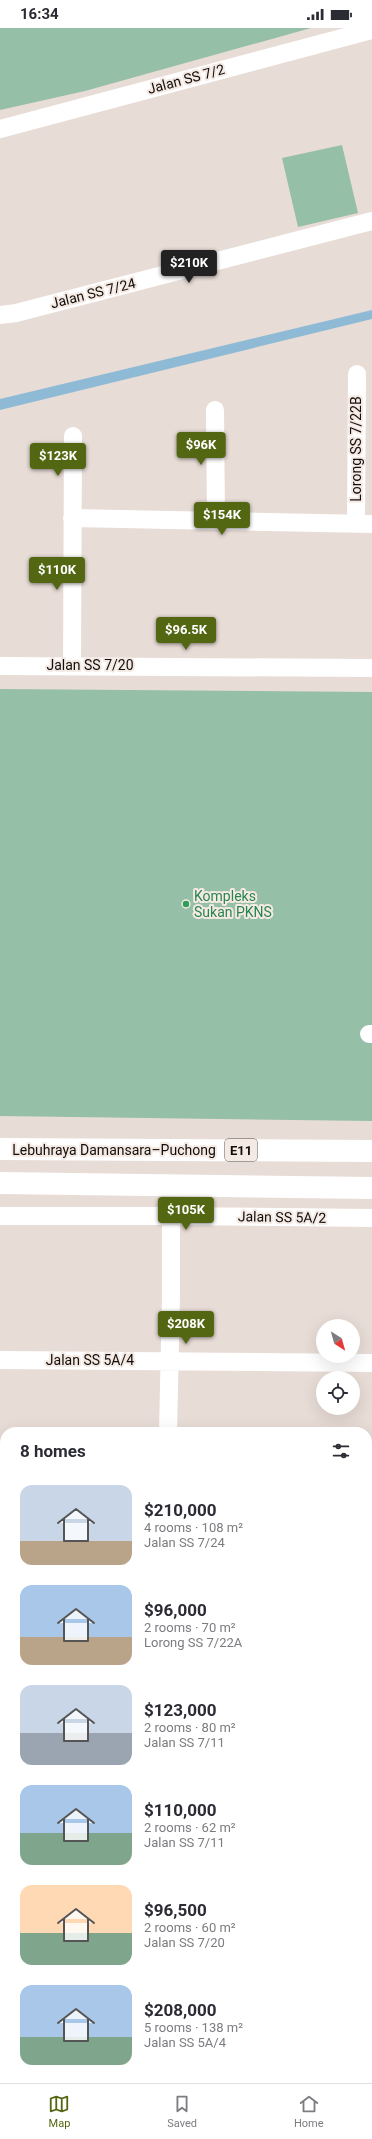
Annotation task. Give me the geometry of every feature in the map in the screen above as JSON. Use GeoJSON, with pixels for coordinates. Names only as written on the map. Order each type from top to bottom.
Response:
{"type":"FeatureCollection","features":[{"type":"Feature","properties":{"kind":"highway","name":"Lebuhraya Damansara–Puchong"},"geometry":{"type":"LineString","coordinates":[[0,1149],[372,1151]]}},
{"type":"Feature","properties":{"kind":"highway"},"geometry":{"type":"LineString","coordinates":[[0,1183],[372,1188]]}},
{"type":"Feature","properties":{"kind":"street","name":"Jalan SS 7/2"},"geometry":{"type":"LineString","coordinates":[[5,129],[372,30]]}},
{"type":"Feature","properties":{"kind":"street","name":"Jalan SS 7/24"},"geometry":{"type":"LineString","coordinates":[[0,315],[16,313],[372,221]]}},
{"type":"Feature","properties":{"kind":"street","name":"Lorong SS 7/22B"},"geometry":{"type":"LineString","coordinates":[[357,374],[364,524]]}},
{"type":"Feature","properties":{"kind":"street"},"geometry":{"type":"LineString","coordinates":[[215,410],[216,521]]}},
{"type":"Feature","properties":{"kind":"street"},"geometry":{"type":"LineString","coordinates":[[72,665],[72,518],[74,436]]}},
{"type":"Feature","properties":{"kind":"street"},"geometry":{"type":"LineString","coordinates":[[72,518],[364,524]]}},
{"type":"Feature","properties":{"kind":"street","name":"Jalan SS 7/20"},"geometry":{"type":"LineString","coordinates":[[0,666],[72,665],[372,668]]}},
{"type":"Feature","properties":{"kind":"street","name":"Jalan SS 5A/2"},"geometry":{"type":"LineString","coordinates":[[0,1216],[372,1218]]}},
{"type":"Feature","properties":{"kind":"street"},"geometry":{"type":"LineString","coordinates":[[168,1427],[171,1216]]}},
{"type":"Feature","properties":{"kind":"street","name":"Jalan SS 5A/4"},"geometry":{"type":"LineString","coordinates":[[0,1360],[170,1360],[372,1363]]}},
{"type":"Feature","properties":{"kind":"green space"},"geometry":{"type":"Polygon","coordinates":[[[0,28],[311,28],[85,91],[0,110],[0,28]]]}},
{"type":"Feature","properties":{"kind":"green space"},"geometry":{"type":"Polygon","coordinates":[[[342,145],[358,213],[298,227],[282,158],[342,145]]]}},
{"type":"Feature","properties":{"kind":"green space","name":"Kompleks Sukan PKNS"},"geometry":{"type":"Polygon","coordinates":[[[0,689],[372,692],[372,1121],[0,1116],[0,689]]]}},
{"type":"Feature","properties":{"kind":"water"},"geometry":{"type":"Polygon","coordinates":[[[372,310],[372,319],[0,410],[0,399],[372,310]]]}},
{"type":"Feature","properties":{"kind":"place","name":"Kompleks Sukan PKNS"},"geometry":{"type":"Point","coordinates":[186,904]}}]}
